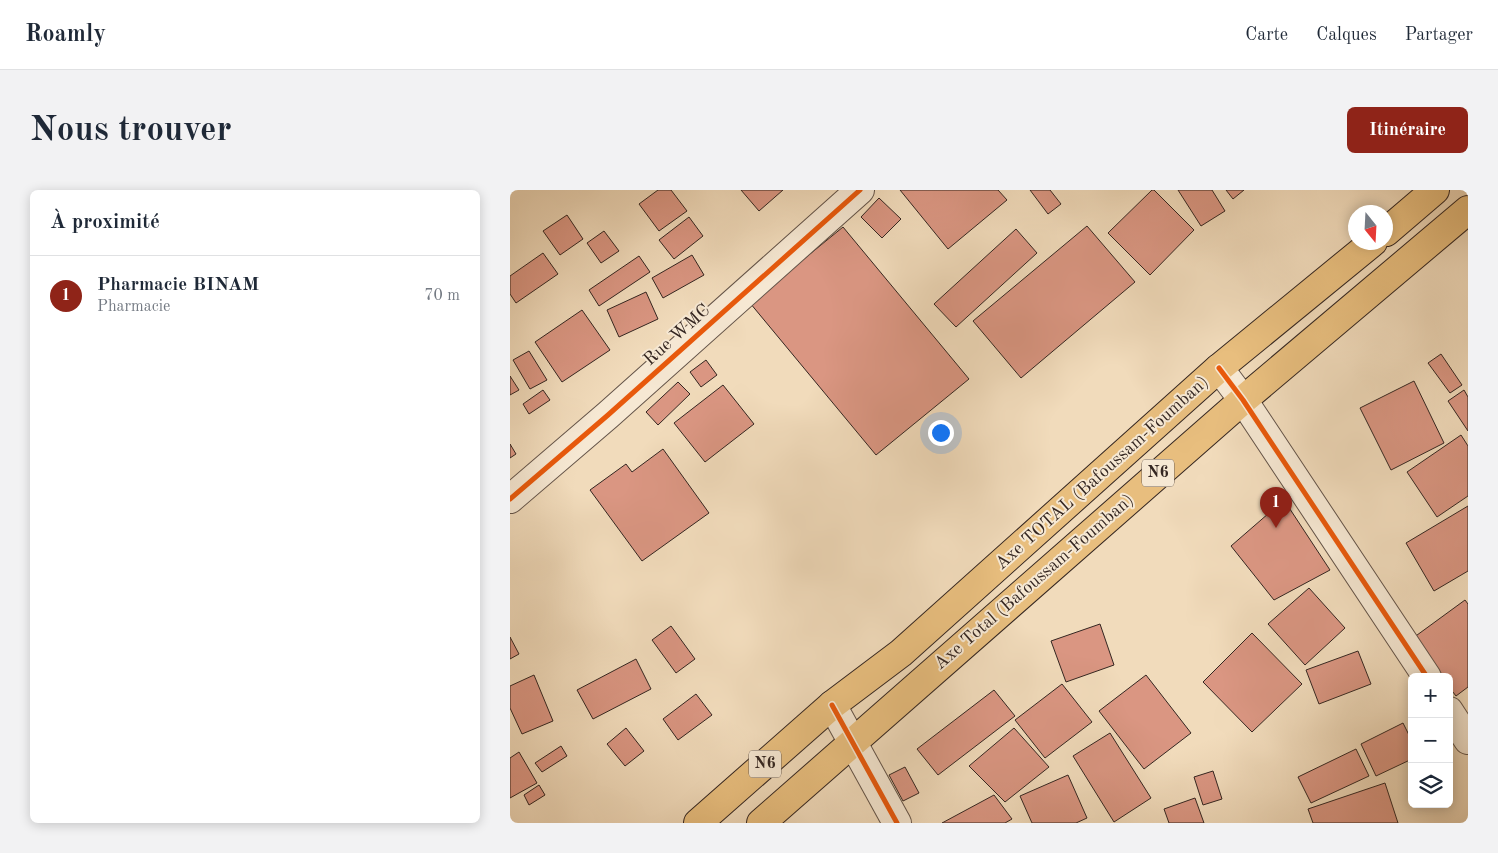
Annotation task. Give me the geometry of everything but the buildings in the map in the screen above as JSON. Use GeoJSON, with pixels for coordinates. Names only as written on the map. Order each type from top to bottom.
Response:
{"type":"FeatureCollection","features":[{"type":"Feature","properties":{"kind":"highway"},"geometry":{"type":"LineString","coordinates":[[1393,228],[1436,190]]}},
{"type":"Feature","properties":{"kind":"highway","name":"Axe Total (Bafoussam-Foumban)"},"geometry":{"type":"LineString","coordinates":[[853,743],[1243,400],[1468,210]]}},
{"type":"Feature","properties":{"kind":"highway"},"geometry":{"type":"LineString","coordinates":[[1393,241],[1410,258]]}},
{"type":"Feature","properties":{"kind":"highway","name":"Axe TOTAL (Bafoussam-Foumban)"},"geometry":{"type":"LineString","coordinates":[[832,706],[901,653],[1218,368],[1363,250]]}},
{"type":"Feature","properties":{"kind":"highway","name":"N6"},"geometry":{"type":"LineString","coordinates":[[698,823],[832,706]]}},
{"type":"Feature","properties":{"kind":"highway","name":"N6"},"geometry":{"type":"LineString","coordinates":[[761,823],[853,743]]}},
{"type":"Feature","properties":{"kind":"street","name":"Rue WMC"},"geometry":{"type":"LineString","coordinates":[[510,499],[608,415],[860,190]]}},
{"type":"Feature","properties":{"kind":"street"},"geometry":{"type":"LineString","coordinates":[[1218,368],[1243,400],[1424,673]]}},
{"type":"Feature","properties":{"kind":"street"},"geometry":{"type":"LineString","coordinates":[[832,706],[897,823]]}},
{"type":"Feature","properties":{"kind":"street"},"geometry":{"type":"LineString","coordinates":[[1453,717],[1468,740]]}},
{"type":"Feature","properties":{"kind":"cycle path"},"geometry":{"type":"LineString","coordinates":[[510,499],[608,415],[860,190]]}},
{"type":"Feature","properties":{"kind":"cycle path"},"geometry":{"type":"LineString","coordinates":[[1219,368],[1243,400],[1424,673]]}},
{"type":"Feature","properties":{"kind":"cycle path"},"geometry":{"type":"LineString","coordinates":[[832,705],[897,823]]}},
{"type":"Feature","properties":{"kind":"place","name":"Pharmacie BINAM"},"geometry":{"type":"Point","coordinates":[1276,528]}}]}
